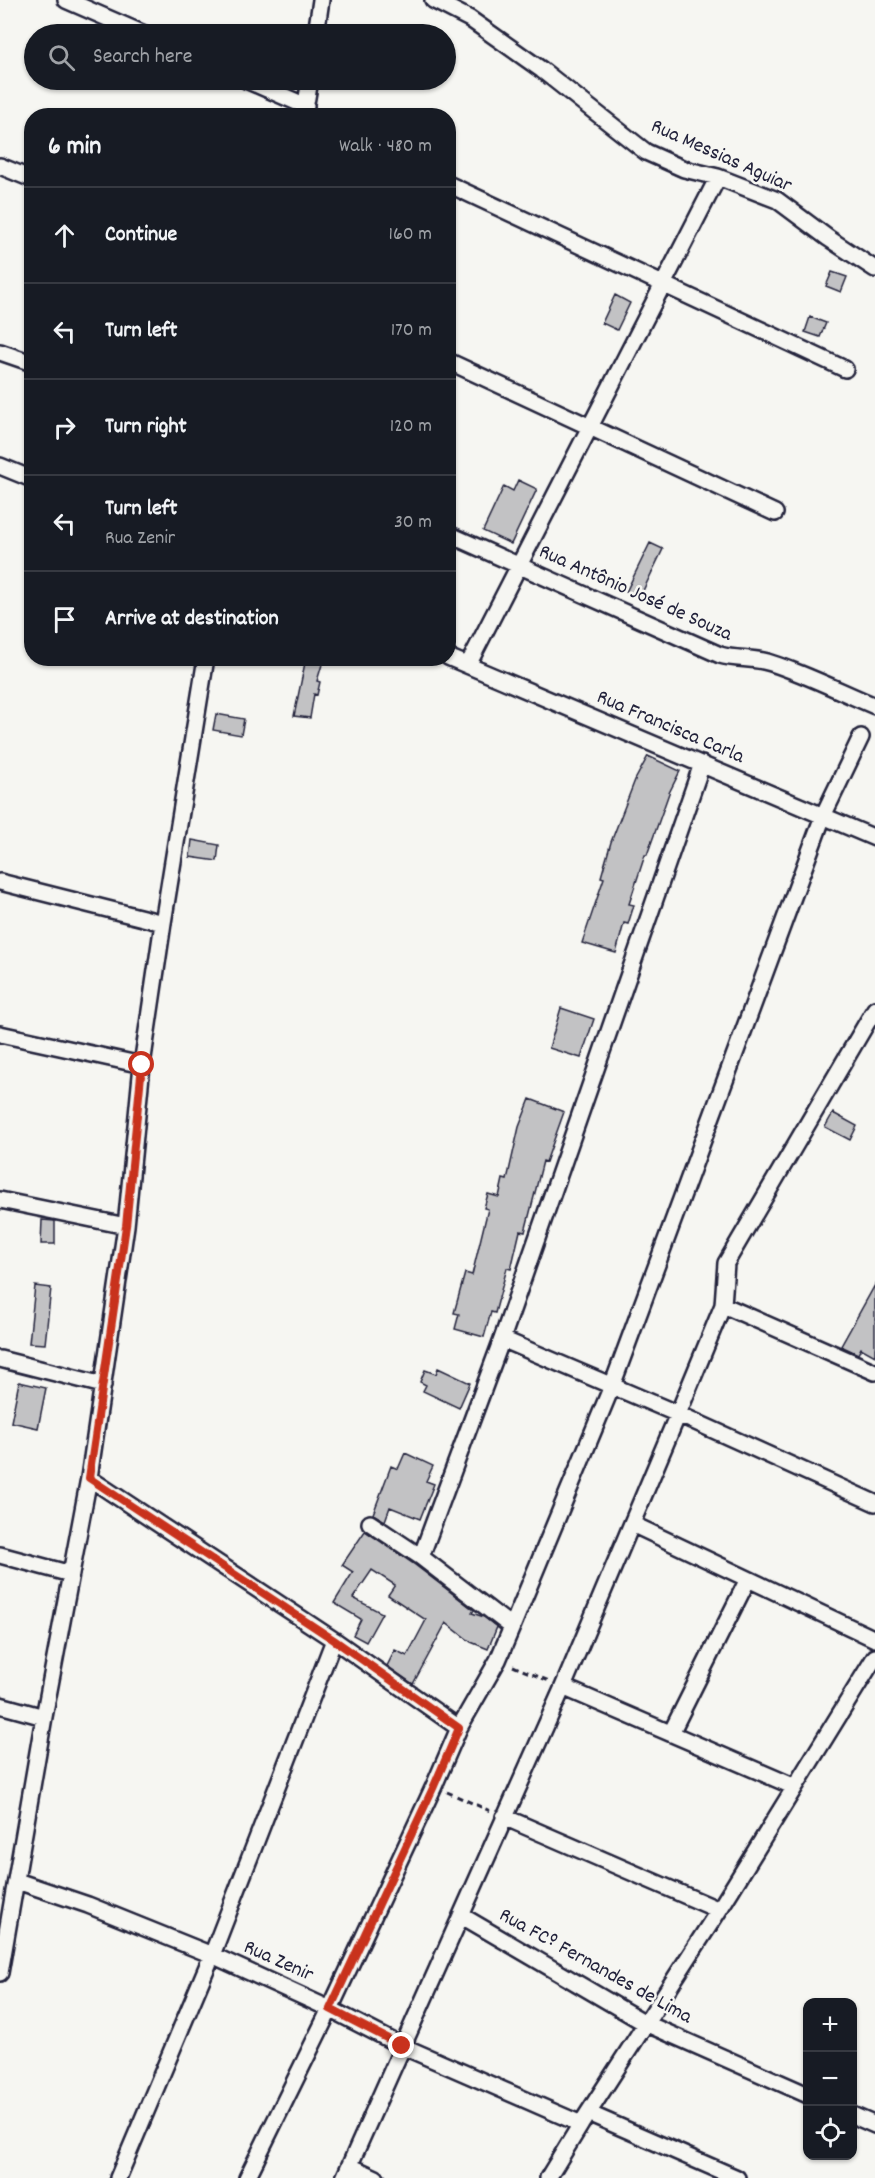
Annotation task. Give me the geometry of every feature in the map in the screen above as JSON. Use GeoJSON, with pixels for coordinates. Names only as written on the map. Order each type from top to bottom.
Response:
{"type":"FeatureCollection","features":[{"type":"Feature","properties":{"kind":"street"},"geometry":{"type":"LineString","coordinates":[[66,0],[121,24]]}},
{"type":"Feature","properties":{"kind":"street"},"geometry":{"type":"LineString","coordinates":[[317,24],[321,0]]}},
{"type":"Feature","properties":{"kind":"street","name":"Rua Messias Aguiar"},"geometry":{"type":"LineString","coordinates":[[433,0],[470,19],[542,70],[646,152],[684,169],[718,177],[777,200],[875,269]]}},
{"type":"Feature","properties":{"kind":"street"},"geometry":{"type":"LineString","coordinates":[[265,90],[299,108]]}},
{"type":"Feature","properties":{"kind":"street"},"geometry":{"type":"LineString","coordinates":[[305,108],[308,90]]}},
{"type":"Feature","properties":{"kind":"street"},"geometry":{"type":"LineString","coordinates":[[0,166],[24,176]]}},
{"type":"Feature","properties":{"kind":"street"},"geometry":{"type":"LineString","coordinates":[[468,665],[718,177]]}},
{"type":"Feature","properties":{"kind":"street"},"geometry":{"type":"LineString","coordinates":[[456,188],[845,369]]}},
{"type":"Feature","properties":{"kind":"street"},"geometry":{"type":"LineString","coordinates":[[0,352],[24,360]]}},
{"type":"Feature","properties":{"kind":"street"},"geometry":{"type":"LineString","coordinates":[[456,366],[775,513]]}},
{"type":"Feature","properties":{"kind":"street"},"geometry":{"type":"LineString","coordinates":[[0,466],[24,476]]}},
{"type":"Feature","properties":{"kind":"street","name":"Rua Antônio José de Souza"},"geometry":{"type":"LineString","coordinates":[[456,538],[720,656],[734,660],[753,658],[772,663],[875,706]]}},
{"type":"Feature","properties":{"kind":"street","name":"Rua Francisca Carla"},"geometry":{"type":"LineString","coordinates":[[456,660],[875,838]]}},
{"type":"Feature","properties":{"kind":"street"},"geometry":{"type":"LineString","coordinates":[[0,1973],[44,1717],[89,1478],[126,1226],[142,1065],[205,666]]}},
{"type":"Feature","properties":{"kind":"street"},"geometry":{"type":"LineString","coordinates":[[247,2178],[330,2009],[459,1728],[498,1660],[612,1386],[823,816],[861,737]]}},
{"type":"Feature","properties":{"kind":"street"},"geometry":{"type":"LineString","coordinates":[[421,1557],[502,1339],[702,764]]}},
{"type":"Feature","properties":{"kind":"street"},"geometry":{"type":"LineString","coordinates":[[0,882],[163,922]]}},
{"type":"Feature","properties":{"kind":"street"},"geometry":{"type":"LineString","coordinates":[[376,2178],[347,2172],[563,1687],[678,1414],[723,1305],[726,1263],[875,1009]]}},
{"type":"Feature","properties":{"kind":"street"},"geometry":{"type":"LineString","coordinates":[[0,1034],[142,1065]]}},
{"type":"Feature","properties":{"kind":"street"},"geometry":{"type":"LineString","coordinates":[[0,1200],[126,1226]]}},
{"type":"Feature","properties":{"kind":"street"},"geometry":{"type":"LineString","coordinates":[[723,1305],[875,1372]]}},
{"type":"Feature","properties":{"kind":"street"},"geometry":{"type":"LineString","coordinates":[[502,1339],[678,1414],[875,1503]]}},
{"type":"Feature","properties":{"kind":"street"},"geometry":{"type":"LineString","coordinates":[[0,1359],[103,1385]]}},
{"type":"Feature","properties":{"kind":"street"},"geometry":{"type":"LineString","coordinates":[[89,1478],[334,1640],[459,1728]]}},
{"type":"Feature","properties":{"kind":"street"},"geometry":{"type":"LineString","coordinates":[[370,1523],[421,1557],[512,1627]]}},
{"type":"Feature","properties":{"kind":"street"},"geometry":{"type":"LineString","coordinates":[[632,1524],[875,1640]]}},
{"type":"Feature","properties":{"kind":"street"},"geometry":{"type":"LineString","coordinates":[[0,1555],[71,1574]]}},
{"type":"Feature","properties":{"kind":"street"},"geometry":{"type":"LineString","coordinates":[[671,1733],[748,1579]]}},
{"type":"Feature","properties":{"kind":"street"},"geometry":{"type":"LineString","coordinates":[[118,2178],[212,1955],[334,1640]]}},
{"type":"Feature","properties":{"kind":"street"},"geometry":{"type":"LineString","coordinates":[[549,2178],[584,2118],[719,1910],[875,1657]]}},
{"type":"Feature","properties":{"kind":"street"},"geometry":{"type":"LineString","coordinates":[[563,1687],[795,1787]]}},
{"type":"Feature","properties":{"kind":"street"},"geometry":{"type":"LineString","coordinates":[[0,1704],[44,1717]]}},
{"type":"Feature","properties":{"kind":"street"},"geometry":{"type":"LineString","coordinates":[[504,1817],[719,1910]]}},
{"type":"Feature","properties":{"kind":"street","name":"Rua Zenir"},"geometry":{"type":"LineString","coordinates":[[17,1881],[88,1905],[212,1955],[330,2009],[402,2046],[737,2178]]}},
{"type":"Feature","properties":{"kind":"street","name":"Rua FCº Fernandes de Lima"},"geometry":{"type":"LineString","coordinates":[[462,1916],[645,2024],[803,2093]]}},
{"type":"Feature","properties":{"kind":"street"},"geometry":{"type":"LineString","coordinates":[[857,2117],[875,2125]]}},
{"type":"Feature","properties":{"kind":"path"},"geometry":{"type":"LineString","coordinates":[[498,1660],[563,1687]]}},
{"type":"Feature","properties":{"kind":"path"},"geometry":{"type":"LineString","coordinates":[[434,1786],[504,1817]]}},
{"type":"Feature","properties":{"kind":"building"},"geometry":{"type":"Polygon","coordinates":[[[832,272],[847,277],[841,292],[826,286],[832,272]]]}},
{"type":"Feature","properties":{"kind":"building"},"geometry":{"type":"Polygon","coordinates":[[[615,295],[630,303],[617,330],[602,323],[615,295]]]}},
{"type":"Feature","properties":{"kind":"building"},"geometry":{"type":"Polygon","coordinates":[[[810,317],[826,323],[820,337],[805,332],[810,317]]]}},
{"type":"Feature","properties":{"kind":"building"},"geometry":{"type":"Polygon","coordinates":[[[518,480],[537,489],[511,544],[483,531],[504,486],[513,491],[518,480]]]}},
{"type":"Feature","properties":{"kind":"building"},"geometry":{"type":"Polygon","coordinates":[[[650,543],[663,549],[639,599],[626,592],[650,543]]]}},
{"type":"Feature","properties":{"kind":"building"},"geometry":{"type":"Polygon","coordinates":[[[304,666],[322,666],[317,681],[320,682],[317,695],[314,694],[310,718],[294,716],[304,666]]]}},
{"type":"Feature","properties":{"kind":"building"},"geometry":{"type":"Polygon","coordinates":[[[216,714],[244,719],[241,735],[213,730],[216,714]]]}},
{"type":"Feature","properties":{"kind":"building"},"geometry":{"type":"Polygon","coordinates":[[[648,756],[680,771],[669,793],[647,855],[645,855],[629,904],[634,905],[628,924],[624,923],[616,953],[582,943],[604,878],[601,877],[611,842],[635,780],[648,756]]]}},
{"type":"Feature","properties":{"kind":"building"},"geometry":{"type":"Polygon","coordinates":[[[192,840],[219,845],[217,861],[190,857],[192,840]]]}},
{"type":"Feature","properties":{"kind":"building"},"geometry":{"type":"Polygon","coordinates":[[[561,1008],[594,1019],[581,1058],[549,1048],[561,1008]]]}},
{"type":"Feature","properties":{"kind":"building"},"geometry":{"type":"Polygon","coordinates":[[[530,1099],[564,1112],[546,1162],[543,1161],[525,1232],[520,1231],[511,1269],[507,1268],[495,1313],[491,1312],[484,1337],[455,1329],[459,1314],[454,1313],[465,1273],[472,1275],[488,1209],[484,1208],[488,1194],[499,1197],[503,1179],[507,1180],[519,1127],[530,1099]]]}},
{"type":"Feature","properties":{"kind":"building"},"geometry":{"type":"Polygon","coordinates":[[[833,1113],[857,1126],[850,1140],[825,1127],[833,1113]]]}},
{"type":"Feature","properties":{"kind":"building"},"geometry":{"type":"Polygon","coordinates":[[[42,1220],[55,1221],[55,1244],[41,1244],[42,1220]]]}},
{"type":"Feature","properties":{"kind":"building"},"geometry":{"type":"Polygon","coordinates":[[[875,1285],[875,1356],[861,1348],[858,1354],[841,1346],[875,1285]]]}},
{"type":"Feature","properties":{"kind":"building"},"geometry":{"type":"Polygon","coordinates":[[[35,1286],[51,1288],[45,1344],[29,1343],[35,1286]]]}},
{"type":"Feature","properties":{"kind":"building"},"geometry":{"type":"Polygon","coordinates":[[[438,1368],[470,1383],[459,1408],[423,1391],[426,1385],[420,1382],[425,1370],[436,1374],[438,1368]]]}},
{"type":"Feature","properties":{"kind":"building"},"geometry":{"type":"Polygon","coordinates":[[[19,1382],[46,1388],[38,1428],[11,1422],[19,1382]]]}},
{"type":"Feature","properties":{"kind":"building"},"geometry":{"type":"Polygon","coordinates":[[[405,1453],[433,1466],[426,1481],[434,1484],[420,1519],[390,1507],[385,1521],[373,1514],[391,1466],[398,1469],[405,1453]]]}},
{"type":"Feature","properties":{"kind":"building"},"geometry":{"type":"Polygon","coordinates":[[[365,1531],[415,1565],[474,1610],[472,1613],[484,1617],[497,1627],[488,1649],[471,1642],[446,1623],[413,1684],[387,1666],[395,1650],[407,1656],[426,1620],[388,1595],[395,1585],[372,1570],[353,1598],[382,1613],[366,1642],[353,1635],[361,1619],[334,1603],[353,1572],[342,1565],[365,1531]]]}},
{"type":"Feature","properties":{"kind":"route"},"geometry":{"type":"LineString","coordinates":[[142,1065],[126,1226],[89,1478],[334,1640],[459,1728],[330,2009],[402,2046]]}}]}
